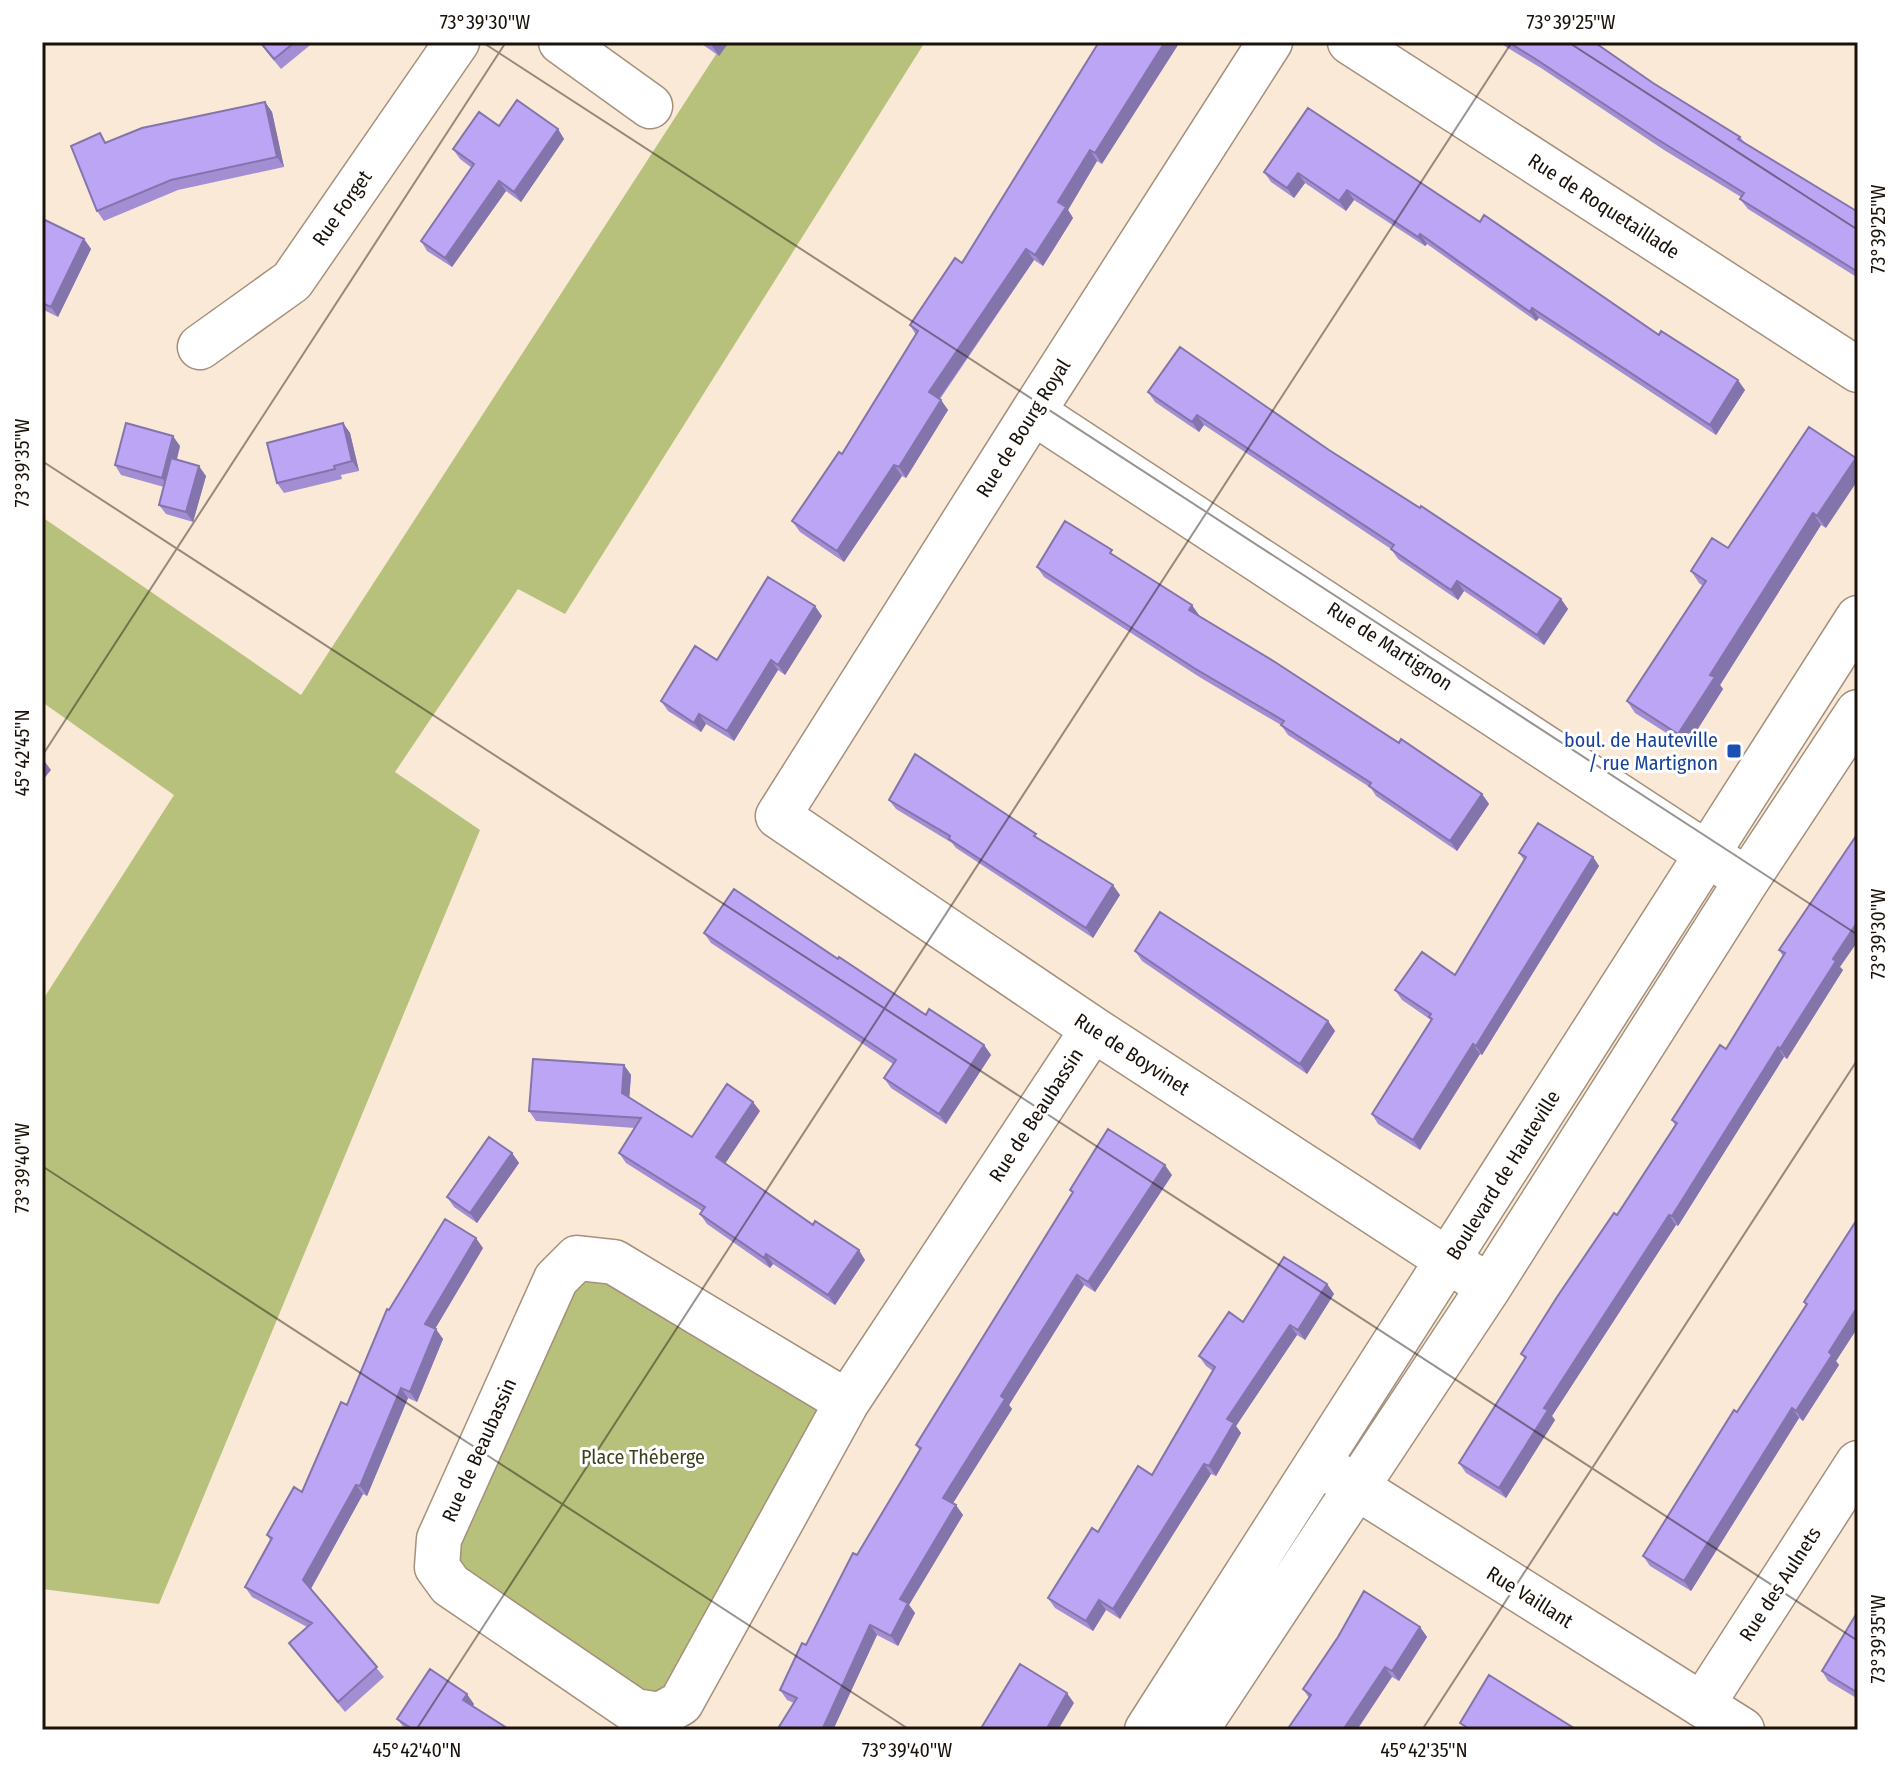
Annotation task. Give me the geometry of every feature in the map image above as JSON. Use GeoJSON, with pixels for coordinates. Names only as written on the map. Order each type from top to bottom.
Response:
{"type":"FeatureCollection","features":[{"type":"Feature","properties":{"kind":"street","name":"Rue Forget"},"geometry":{"type":"LineString","coordinates":[[200,347],[292,281],[457,42]]}},
{"type":"Feature","properties":{"kind":"street"},"geometry":{"type":"LineString","coordinates":[[561,42],[650,106]]}},
{"type":"Feature","properties":{"kind":"street","name":"Rue de Bourg Royal"},"geometry":{"type":"LineString","coordinates":[[778,816],[1270,42]]}},
{"type":"Feature","properties":{"kind":"street","name":"Rue de Roquetaillade"},"geometry":{"type":"LineString","coordinates":[[1350,42],[1858,370]]}},
{"type":"Feature","properties":{"kind":"street","name":"Rue de Martignon"},"geometry":{"type":"LineString","coordinates":[[1033,412],[1747,880]]}},
{"type":"Feature","properties":{"kind":"street","name":"Boulevard de Hauteville"},"geometry":{"type":"LineString","coordinates":[[1147,1730],[1858,618]]}},
{"type":"Feature","properties":{"kind":"street"},"geometry":{"type":"LineString","coordinates":[[1196,1730],[1489,1287],[1747,880],[1858,712]]}},
{"type":"Feature","properties":{"kind":"street","name":"Rue de Boyvinet"},"geometry":{"type":"LineString","coordinates":[[778,816],[1093,1029],[1489,1287]]}},
{"type":"Feature","properties":{"kind":"street","name":"Rue de Beaubassin"},"geometry":{"type":"LineString","coordinates":[[847,1402],[614,1262],[577,1258],[556,1279],[439,1539],[437,1567],[450,1585],[635,1711],[660,1715],[681,1703],[847,1402],[1093,1029]]}},
{"type":"Feature","properties":{"kind":"street","name":"Rue des Aulnets"},"geometry":{"type":"LineString","coordinates":[[1702,1705],[1858,1463]]}},
{"type":"Feature","properties":{"kind":"street","name":"Rue Vaillant"},"geometry":{"type":"LineString","coordinates":[[1319,1464],[1742,1730]]}},
{"type":"Feature","properties":{"kind":"green space"},"geometry":{"type":"Polygon","coordinates":[[[724,42],[925,42],[565,614],[518,589],[395,772],[480,830],[159,1604],[42,1589],[42,1001],[174,795],[42,702],[42,517],[301,695],[724,42]]]}},
{"type":"Feature","properties":{"kind":"green space","name":"Place Théberge"},"geometry":{"type":"Polygon","coordinates":[[[577,1258],[847,1402],[660,1715],[450,1585],[439,1539],[577,1258]]]}},
{"type":"Feature","properties":{"kind":"building"},"geometry":{"type":"Polygon","coordinates":[[[260,42],[295,42],[274,59],[260,42]]]}},
{"type":"Feature","properties":{"kind":"building"},"geometry":{"type":"Polygon","coordinates":[[[1099,42],[1165,42],[1095,153],[1090,150],[1058,202],[1066,207],[1035,255],[1026,249],[929,392],[941,400],[899,467],[894,465],[837,551],[792,521],[839,452],[842,454],[918,331],[910,325],[955,258],[962,263],[1099,42]]]}},
{"type":"Feature","properties":{"kind":"building"},"geometry":{"type":"Polygon","coordinates":[[[1508,42],[1594,42],[1740,137],[1738,139],[1858,212],[1858,272],[1740,199],[1744,193],[1508,42]]]}},
{"type":"Feature","properties":{"kind":"building"},"geometry":{"type":"Polygon","coordinates":[[[517,100],[558,129],[514,192],[499,181],[445,258],[421,241],[474,164],[453,149],[479,112],[499,126],[517,100]]]}},
{"type":"Feature","properties":{"kind":"building"},"geometry":{"type":"Polygon","coordinates":[[[265,102],[277,157],[171,180],[97,211],[71,146],[100,133],[105,143],[142,128],[265,102]]]}},
{"type":"Feature","properties":{"kind":"building"},"geometry":{"type":"Polygon","coordinates":[[[1308,108],[1480,222],[1484,215],[1659,335],[1661,331],[1738,380],[1710,425],[1532,308],[1530,312],[1420,234],[1418,237],[1347,190],[1339,201],[1298,173],[1287,188],[1264,172],[1308,108]]]}},
{"type":"Feature","properties":{"kind":"building"},"geometry":{"type":"Polygon","coordinates":[[[45,220],[84,239],[51,307],[42,303],[42,227],[45,220]]]}},
{"type":"Feature","properties":{"kind":"building"},"geometry":{"type":"Polygon","coordinates":[[[1180,347],[1329,450],[1421,506],[1561,599],[1537,635],[1457,581],[1451,590],[1391,549],[1394,545],[1197,415],[1192,422],[1148,392],[1180,347]]]}},
{"type":"Feature","properties":{"kind":"building"},"geometry":{"type":"Polygon","coordinates":[[[126,423],[173,436],[162,478],[115,465],[126,423]]]}},
{"type":"Feature","properties":{"kind":"building"},"geometry":{"type":"Polygon","coordinates":[[[343,423],[352,461],[334,466],[335,469],[277,483],[267,443],[343,423]]]}},
{"type":"Feature","properties":{"kind":"building"},"geometry":{"type":"Polygon","coordinates":[[[1809,427],[1856,458],[1817,516],[1813,513],[1710,675],[1715,677],[1678,734],[1627,701],[1706,581],[1691,571],[1712,538],[1728,548],[1809,427]]]}},
{"type":"Feature","properties":{"kind":"building"},"geometry":{"type":"Polygon","coordinates":[[[171,458],[199,466],[186,512],[159,505],[171,458]]]}},
{"type":"Feature","properties":{"kind":"building"},"geometry":{"type":"Polygon","coordinates":[[[1065,521],[1192,605],[1189,610],[1399,743],[1401,739],[1482,794],[1450,841],[1369,786],[1371,783],[1281,725],[1284,721],[1194,668],[1037,567],[1065,521]]]}},
{"type":"Feature","properties":{"kind":"building"},"geometry":{"type":"Polygon","coordinates":[[[768,577],[815,606],[778,665],[771,660],[727,731],[699,714],[694,723],[661,701],[695,646],[717,660],[768,577]]]}},
{"type":"Feature","properties":{"kind":"building"},"geometry":{"type":"Polygon","coordinates":[[[915,754],[1036,834],[1034,836],[1113,885],[1086,928],[949,839],[950,836],[889,800],[915,754]]]}},
{"type":"Feature","properties":{"kind":"building"},"geometry":{"type":"Polygon","coordinates":[[[1538,823],[1593,857],[1476,1046],[1473,1044],[1413,1140],[1372,1114],[1432,1019],[1429,1017],[1431,1014],[1395,990],[1422,952],[1455,975],[1526,857],[1519,853],[1538,823]]]}},
{"type":"Feature","properties":{"kind":"building"},"geometry":{"type":"Polygon","coordinates":[[[1858,833],[1858,921],[1780,1049],[1778,1047],[1672,1216],[1669,1215],[1544,1408],[1548,1410],[1499,1488],[1459,1463],[1526,1357],[1521,1354],[1557,1297],[1614,1213],[1617,1215],[1677,1123],[1672,1120],[1720,1045],[1726,1049],[1785,953],[1779,950],[1858,833]]]}},
{"type":"Feature","properties":{"kind":"building"},"geometry":{"type":"Polygon","coordinates":[[[734,889],[926,1015],[929,1009],[984,1045],[939,1114],[884,1078],[896,1060],[704,933],[734,889]]]}},
{"type":"Feature","properties":{"kind":"building"},"geometry":{"type":"Polygon","coordinates":[[[1160,912],[1328,1021],[1300,1064],[1135,951],[1160,912]]]}},
{"type":"Feature","properties":{"kind":"building"},"geometry":{"type":"Polygon","coordinates":[[[533,1059],[624,1065],[622,1093],[692,1137],[727,1084],[753,1102],[716,1157],[813,1225],[815,1221],[859,1250],[828,1295],[766,1254],[764,1258],[700,1214],[705,1207],[619,1153],[641,1118],[529,1111],[533,1059]]]}},
{"type":"Feature","properties":{"kind":"building"},"geometry":{"type":"Polygon","coordinates":[[[1108,1129],[1165,1165],[1088,1282],[1077,1275],[1001,1396],[1005,1399],[943,1498],[956,1505],[900,1599],[908,1603],[891,1636],[870,1625],[822,1730],[777,1730],[797,1698],[780,1690],[802,1643],[806,1645],[853,1553],[857,1555],[921,1448],[916,1445],[1073,1192],[1070,1190],[1108,1129]]]}},
{"type":"Feature","properties":{"kind":"building"},"geometry":{"type":"Polygon","coordinates":[[[489,1137],[512,1153],[470,1213],[447,1197],[489,1137]]]}},
{"type":"Feature","properties":{"kind":"building"},"geometry":{"type":"Polygon","coordinates":[[[1858,1218],[1858,1306],[1829,1352],[1832,1355],[1796,1411],[1792,1408],[1684,1581],[1643,1556],[1734,1410],[1737,1412],[1807,1304],[1804,1302],[1858,1218]]]}},
{"type":"Feature","properties":{"kind":"building"},"geometry":{"type":"Polygon","coordinates":[[[445,1219],[476,1238],[425,1324],[436,1329],[410,1392],[401,1388],[360,1486],[356,1485],[303,1580],[377,1667],[338,1702],[289,1643],[312,1623],[245,1587],[272,1538],[267,1535],[294,1487],[302,1492],[341,1402],[347,1405],[387,1309],[445,1219]]]}},
{"type":"Feature","properties":{"kind":"building"},"geometry":{"type":"Polygon","coordinates":[[[1284,1257],[1327,1284],[1298,1330],[1290,1325],[1227,1419],[1234,1423],[1209,1466],[1204,1464],[1113,1609],[1099,1600],[1086,1621],[1048,1598],[1092,1528],[1098,1532],[1138,1466],[1152,1475],[1215,1367],[1199,1356],[1229,1312],[1243,1322],[1284,1257]]]}},
{"type":"Feature","properties":{"kind":"building"},"geometry":{"type":"Polygon","coordinates":[[[1364,1591],[1420,1627],[1392,1671],[1385,1667],[1343,1730],[1287,1730],[1311,1695],[1303,1689],[1364,1591]]]}},
{"type":"Feature","properties":{"kind":"building"},"geometry":{"type":"Polygon","coordinates":[[[1858,1611],[1858,1693],[1822,1671],[1858,1611]]]}},
{"type":"Feature","properties":{"kind":"building"},"geometry":{"type":"Polygon","coordinates":[[[1020,1664],[1067,1693],[1046,1730],[980,1730],[1020,1664]]]}},
{"type":"Feature","properties":{"kind":"building"},"geometry":{"type":"Polygon","coordinates":[[[430,1669],[467,1694],[463,1700],[510,1730],[414,1730],[397,1719],[430,1669]]]}},
{"type":"Feature","properties":{"kind":"building"},"geometry":{"type":"Polygon","coordinates":[[[1489,1675],[1577,1730],[1471,1730],[1460,1723],[1489,1675]]]}},
{"type":"Feature","properties":{"kind":"place","name":"boul. de Hauteville / rue Martignon"},"geometry":{"type":"Point","coordinates":[1734,751]}}]}
